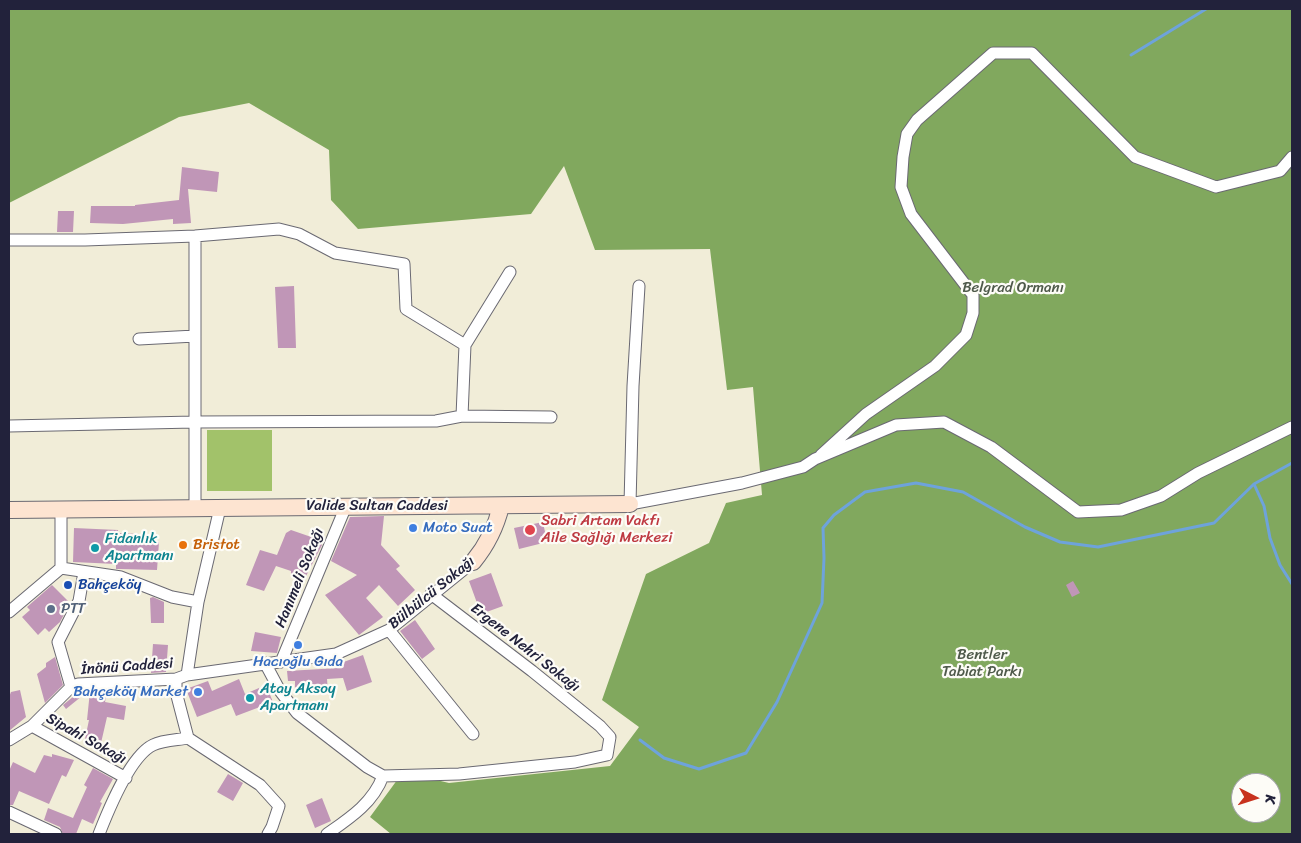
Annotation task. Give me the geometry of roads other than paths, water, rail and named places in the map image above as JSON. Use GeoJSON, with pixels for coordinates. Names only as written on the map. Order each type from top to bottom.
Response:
{"type":"FeatureCollection","features":[{"type":"Feature","properties":{"kind":"street"},"geometry":{"type":"LineString","coordinates":[[816,459],[866,414],[935,366],[966,334],[973,313],[973,296],[911,214],[901,187],[903,157],[907,134],[917,120],[993,54],[1032,53],[1135,156],[1216,187],[1280,171],[1292,157]]}},
{"type":"Feature","properties":{"kind":"street"},"geometry":{"type":"LineString","coordinates":[[9,240],[85,240],[195,236],[279,229],[299,234],[335,253],[404,264],[406,309],[465,345]]}},
{"type":"Feature","properties":{"kind":"street"},"geometry":{"type":"LineString","coordinates":[[195,236],[195,508]]}},
{"type":"Feature","properties":{"kind":"street"},"geometry":{"type":"LineString","coordinates":[[462,416],[465,345],[510,272]]}},
{"type":"Feature","properties":{"kind":"street"},"geometry":{"type":"LineString","coordinates":[[630,504],[633,386],[639,286]]}},
{"type":"Feature","properties":{"kind":"street"},"geometry":{"type":"LineString","coordinates":[[139,339],[195,336]]}},
{"type":"Feature","properties":{"kind":"street"},"geometry":{"type":"LineString","coordinates":[[9,426],[194,422],[436,421],[462,416],[551,417]]}},
{"type":"Feature","properties":{"kind":"street"},"geometry":{"type":"LineString","coordinates":[[816,459],[896,425],[944,422],[991,447],[1078,512],[1121,510],[1160,496],[1198,474],[1292,427]]}},
{"type":"Feature","properties":{"kind":"street","name":"Valide Sultan Caddesi"},"geometry":{"type":"LineString","coordinates":[[9,510],[630,504],[803,468],[816,459]]}},
{"type":"Feature","properties":{"kind":"street","name":"Hanımeli Sokağı"},"geometry":{"type":"LineString","coordinates":[[281,662],[346,506]]}},
{"type":"Feature","properties":{"kind":"street","name":"Bülbülcü Sokağı"},"geometry":{"type":"LineString","coordinates":[[182,677],[265,663],[336,654],[388,630],[473,562],[485,548],[498,519],[501,506]]}},
{"type":"Feature","properties":{"kind":"street","name":"İnönü Caddesi"},"geometry":{"type":"LineString","coordinates":[[9,740],[32,726],[71,687],[78,684],[182,677],[220,508]]}},
{"type":"Feature","properties":{"kind":"street"},"geometry":{"type":"LineString","coordinates":[[9,612],[61,568],[61,510]]}},
{"type":"Feature","properties":{"kind":"street"},"geometry":{"type":"LineString","coordinates":[[61,568],[121,577],[172,597],[198,602]]}},
{"type":"Feature","properties":{"kind":"street"},"geometry":{"type":"LineString","coordinates":[[71,687],[58,642],[79,601],[84,572]]}},
{"type":"Feature","properties":{"kind":"street","name":"Ergene Nehri Sokağı"},"geometry":{"type":"LineString","coordinates":[[383,776],[460,774],[595,759],[607,755],[610,744],[610,738],[600,726],[532,670],[431,594]]}},
{"type":"Feature","properties":{"kind":"street"},"geometry":{"type":"LineString","coordinates":[[388,630],[472,734]]}},
{"type":"Feature","properties":{"kind":"street"},"geometry":{"type":"LineString","coordinates":[[265,663],[280,690],[297,713],[367,767],[383,776],[378,791],[355,815],[327,834]]}},
{"type":"Feature","properties":{"kind":"street"},"geometry":{"type":"LineString","coordinates":[[182,677],[176,692],[188,738],[260,785],[279,806],[268,834]]}},
{"type":"Feature","properties":{"kind":"street","name":"Sipahi Sokağı"},"geometry":{"type":"LineString","coordinates":[[32,726],[126,778]]}},
{"type":"Feature","properties":{"kind":"street"},"geometry":{"type":"LineString","coordinates":[[99,834],[113,799],[140,756],[154,744],[188,738]]}},
{"type":"Feature","properties":{"kind":"street"},"geometry":{"type":"LineString","coordinates":[[9,812],[56,834]]}},
{"type":"Feature","properties":{"kind":"waterway"},"geometry":{"type":"LineString","coordinates":[[1131,55],[1206,9]]}},
{"type":"Feature","properties":{"kind":"waterway"},"geometry":{"type":"LineString","coordinates":[[640,740],[664,758],[699,769],[746,753],[777,702],[822,603],[823,528],[834,515],[865,492],[916,483],[963,492],[1025,527],[1060,542],[1098,547],[1214,523],[1254,484],[1292,463]]}},
{"type":"Feature","properties":{"kind":"waterway"},"geometry":{"type":"LineString","coordinates":[[1254,484],[1264,506],[1270,538],[1280,565],[1292,584]]}},
{"type":"Feature","properties":{"kind":"place","name":"Moto Suat"},"geometry":{"type":"Point","coordinates":[413,528]}},
{"type":"Feature","properties":{"kind":"place","name":"Sabri Artam Vakfı Aile Sağlığı Merkezi"},"geometry":{"type":"Point","coordinates":[530,530]}},
{"type":"Feature","properties":{"kind":"place","name":"Bristot"},"geometry":{"type":"Point","coordinates":[183,545]}},
{"type":"Feature","properties":{"kind":"place","name":"Fidanlık Apartmanı"},"geometry":{"type":"Point","coordinates":[95,548]}},
{"type":"Feature","properties":{"kind":"place","name":"Bahçeköy"},"geometry":{"type":"Point","coordinates":[68,585]}},
{"type":"Feature","properties":{"kind":"place","name":"PTT"},"geometry":{"type":"Point","coordinates":[51,609]}},
{"type":"Feature","properties":{"kind":"place","name":"Hacıoğlu Gıda"},"geometry":{"type":"Point","coordinates":[298,645]}},
{"type":"Feature","properties":{"kind":"place","name":"Bahçeköy Market"},"geometry":{"type":"Point","coordinates":[198,692]}},
{"type":"Feature","properties":{"kind":"place","name":"Atay Aksoy Apartmanı"},"geometry":{"type":"Point","coordinates":[250,698]}},
{"type":"Feature","properties":{"kind":"park label","name":"Belgrad Ormanı"},"geometry":{"type":"Point","coordinates":[1013,288]}},
{"type":"Feature","properties":{"kind":"park label","name":"Bentler Tabiat Parkı"},"geometry":{"type":"Point","coordinates":[982,664]}}]}
